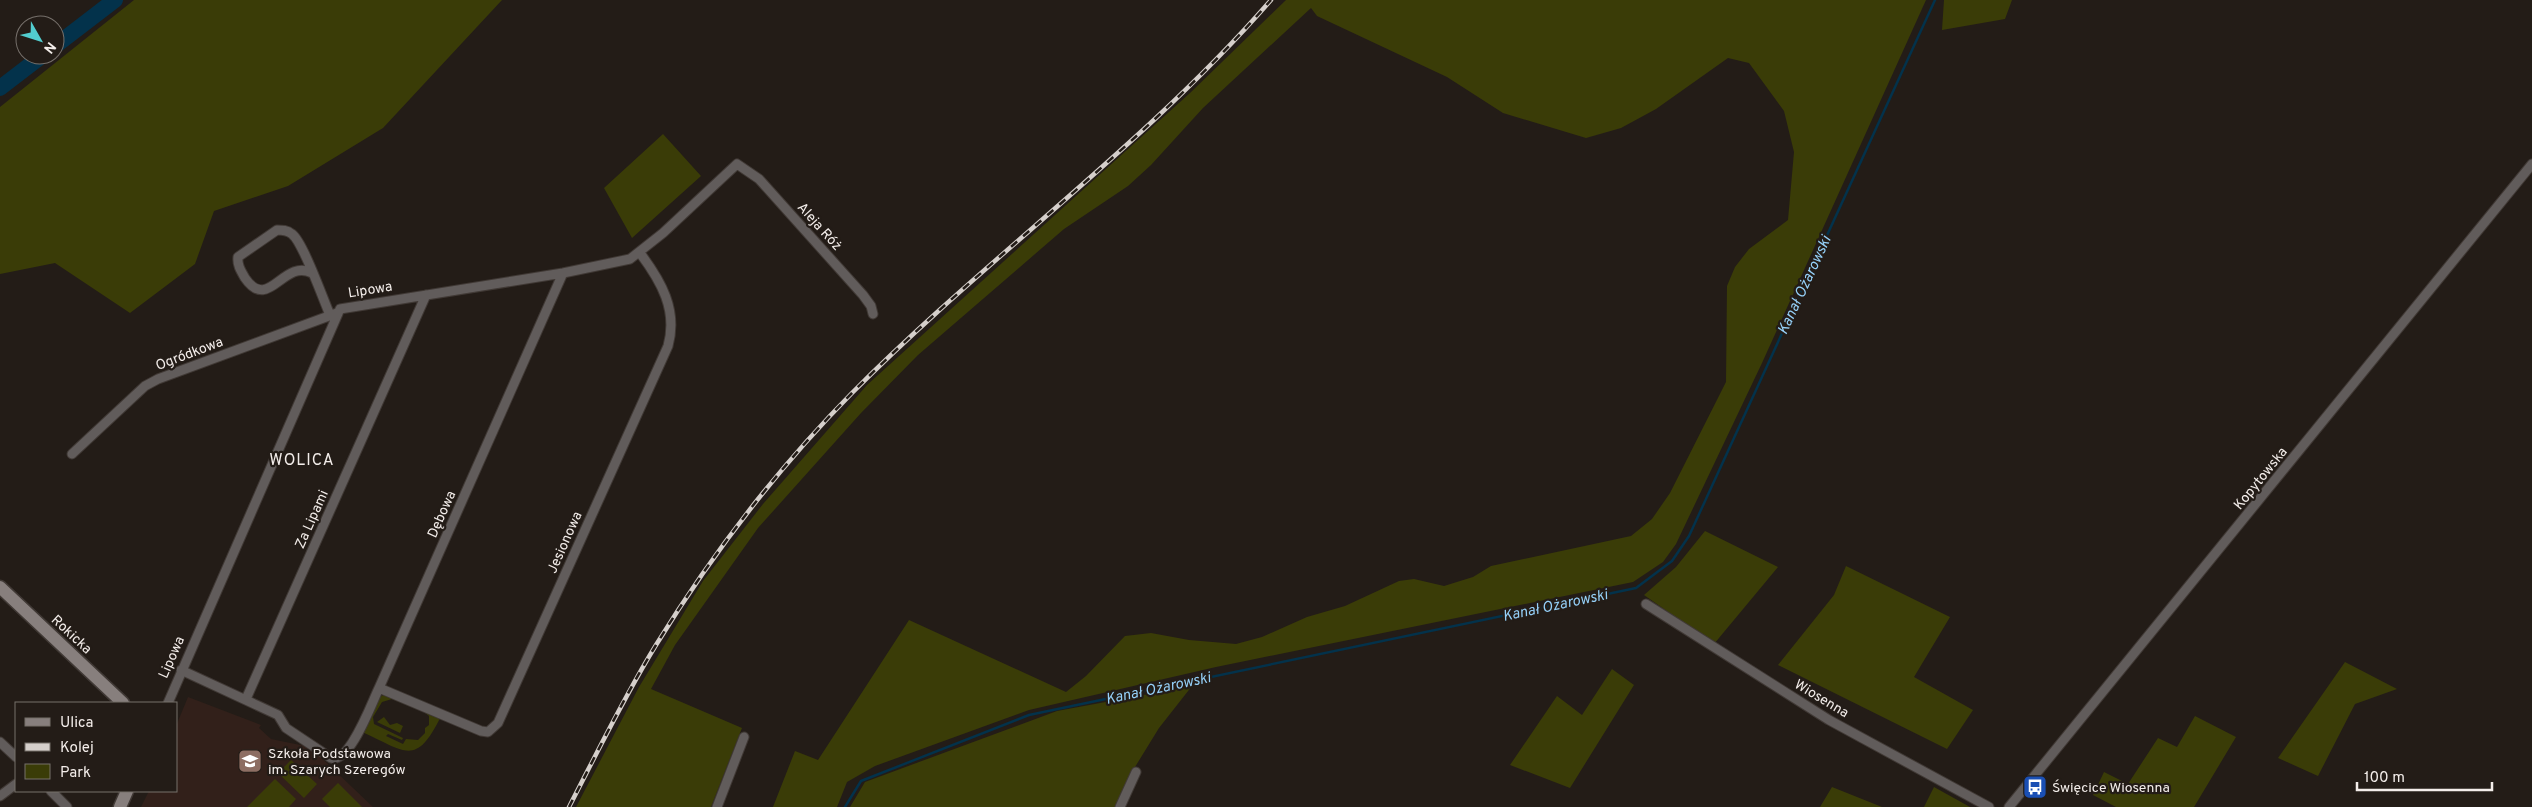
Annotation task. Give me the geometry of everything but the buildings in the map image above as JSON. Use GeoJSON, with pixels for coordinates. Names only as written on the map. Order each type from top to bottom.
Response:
{"type":"FeatureCollection","features":[{"type":"Feature","properties":{"kind":"main road","name":"Rokicka"},"geometry":{"type":"LineString","coordinates":[[0,587],[122,702]]}},
{"type":"Feature","properties":{"kind":"main road"},"geometry":{"type":"LineString","coordinates":[[120,807],[127,792]]}},
{"type":"Feature","properties":{"kind":"street","name":"Lipowa"},"geometry":{"type":"LineString","coordinates":[[168,702],[264,486],[333,314],[340,309],[563,273],[630,259],[640,253],[737,164]]}},
{"type":"Feature","properties":{"kind":"street","name":"Aleja Róż"},"geometry":{"type":"LineString","coordinates":[[737,164],[759,179],[863,294],[871,306],[873,314]]}},
{"type":"Feature","properties":{"kind":"street","name":"Kopytowska"},"geometry":{"type":"LineString","coordinates":[[2009,807],[2532,164]]}},
{"type":"Feature","properties":{"kind":"street"},"geometry":{"type":"LineString","coordinates":[[312,273],[300,269],[272,286],[258,291],[253,289],[241,272],[238,256],[277,230],[286,230],[297,240],[333,314]]}},
{"type":"Feature","properties":{"kind":"street","name":"Jesionowa"},"geometry":{"type":"LineString","coordinates":[[379,688],[481,731],[493,729],[498,723],[668,346],[672,320],[670,307],[653,271],[640,253]]}},
{"type":"Feature","properties":{"kind":"street","name":"Dębowa"},"geometry":{"type":"LineString","coordinates":[[246,699],[278,715],[286,728],[335,759],[344,755],[352,746],[563,273]]}},
{"type":"Feature","properties":{"kind":"street","name":"Za Lipami"},"geometry":{"type":"LineString","coordinates":[[246,699],[426,295]]}},
{"type":"Feature","properties":{"kind":"street","name":"Ogródkowa"},"geometry":{"type":"LineString","coordinates":[[72,454],[145,386],[176,372],[333,314]]}},
{"type":"Feature","properties":{"kind":"street","name":"Wiosenna"},"geometry":{"type":"LineString","coordinates":[[1646,604],[1829,720],[1989,807]]}},
{"type":"Feature","properties":{"kind":"street"},"geometry":{"type":"LineString","coordinates":[[181,670],[246,699]]}},
{"type":"Feature","properties":{"kind":"street"},"geometry":{"type":"LineString","coordinates":[[717,807],[744,737]]}},
{"type":"Feature","properties":{"kind":"street"},"geometry":{"type":"LineString","coordinates":[[0,742],[15,756]]}},
{"type":"Feature","properties":{"kind":"street"},"geometry":{"type":"LineString","coordinates":[[1120,807],[1136,772]]}},
{"type":"Feature","properties":{"kind":"street"},"geometry":{"type":"LineString","coordinates":[[0,796],[15,785]]}},
{"type":"Feature","properties":{"kind":"street"},"geometry":{"type":"LineString","coordinates":[[52,792],[67,807]]}},
{"type":"Feature","properties":{"kind":"shaded area","name":"Szkoła Podstawowa im. Szarych Szeregów"},"geometry":{"type":"Polygon","coordinates":[[[188,697],[261,725],[259,728],[271,739],[310,747],[373,807],[141,807],[148,792],[178,792],[178,721],[188,697]]]}},
{"type":"Feature","properties":{"kind":"green space"},"geometry":{"type":"Polygon","coordinates":[[[134,0],[502,0],[383,128],[288,186],[214,211],[195,264],[130,313],[55,263],[0,274],[0,107],[53,65],[65,65],[65,55],[134,0]]]}},
{"type":"Feature","properties":{"kind":"green space"},"geometry":{"type":"Polygon","coordinates":[[[1286,0],[1926,0],[1762,363],[1676,544],[1663,562],[1633,582],[1216,667],[1029,710],[875,766],[847,782],[837,807],[773,807],[795,751],[818,760],[909,620],[1066,692],[1086,676],[1125,636],[1151,633],[1189,640],[1236,644],[1262,637],[1307,617],[1345,606],[1399,581],[1414,579],[1444,586],[1473,577],[1491,566],[1631,536],[1652,519],[1670,493],[1726,382],[1727,286],[1735,267],[1749,249],[1788,220],[1794,152],[1784,111],[1749,63],[1728,58],[1656,109],[1621,128],[1586,138],[1503,113],[1447,77],[1317,16],[1311,8],[1203,108],[1151,165],[1128,186],[1064,229],[918,355],[861,413],[758,528],[675,645],[651,689],[742,728],[711,807],[576,807],[639,687],[703,581],[763,504],[867,385],[1190,93],[1286,0]]]}},
{"type":"Feature","properties":{"kind":"green space"},"geometry":{"type":"Polygon","coordinates":[[[1944,0],[2012,0],[2005,19],[1942,30],[1944,0]]]}},
{"type":"Feature","properties":{"kind":"green space"},"geometry":{"type":"Polygon","coordinates":[[[663,134],[701,176],[632,238],[604,188],[663,134]]]}},
{"type":"Feature","properties":{"kind":"green space"},"geometry":{"type":"Polygon","coordinates":[[[1705,531],[1778,567],[1714,644],[1644,595],[1676,567],[1705,531]]]}},
{"type":"Feature","properties":{"kind":"green space"},"geometry":{"type":"Polygon","coordinates":[[[1846,566],[1950,617],[1914,677],[1973,710],[1947,749],[1778,665],[1834,595],[1846,566]]]}},
{"type":"Feature","properties":{"kind":"green space"},"geometry":{"type":"Polygon","coordinates":[[[2345,662],[2397,689],[2355,704],[2318,776],[2278,758],[2345,662]]]}},
{"type":"Feature","properties":{"kind":"green space"},"geometry":{"type":"Polygon","coordinates":[[[1612,669],[1634,685],[1570,788],[1510,765],[1557,696],[1582,715],[1612,669]]]}},
{"type":"Feature","properties":{"kind":"green space"},"geometry":{"type":"Polygon","coordinates":[[[1192,686],[1159,728],[1135,767],[1115,807],[850,807],[865,782],[1057,711],[1192,686]]]}},
{"type":"Feature","properties":{"kind":"green space"},"geometry":{"type":"Polygon","coordinates":[[[385,694],[422,711],[392,699],[382,702],[373,717],[374,724],[403,738],[402,740],[388,734],[386,736],[403,744],[406,739],[418,740],[425,733],[425,728],[429,725],[429,716],[424,712],[441,716],[424,743],[416,749],[408,751],[399,749],[362,732],[380,697],[385,694]]]}},
{"type":"Feature","properties":{"kind":"green space"},"geometry":{"type":"Polygon","coordinates":[[[2195,716],[2236,737],[2194,807],[2116,807],[2093,795],[2104,772],[2128,784],[2158,738],[2177,747],[2195,716]]]}},
{"type":"Feature","properties":{"kind":"green space"},"geometry":{"type":"Polygon","coordinates":[[[384,717],[390,725],[397,723],[403,726],[400,733],[377,722],[384,717]]]}},
{"type":"Feature","properties":{"kind":"green space"},"geometry":{"type":"Polygon","coordinates":[[[291,760],[317,784],[304,798],[278,773],[291,760]]]}},
{"type":"Feature","properties":{"kind":"green space"},"geometry":{"type":"Polygon","coordinates":[[[275,779],[296,799],[289,807],[247,807],[275,779]]]}},
{"type":"Feature","properties":{"kind":"green space"},"geometry":{"type":"Polygon","coordinates":[[[338,783],[362,807],[330,807],[322,799],[338,783]]]}},
{"type":"Feature","properties":{"kind":"green space"},"geometry":{"type":"Polygon","coordinates":[[[1832,787],[1882,807],[1820,807],[1832,787]]]}},
{"type":"Feature","properties":{"kind":"green space"},"geometry":{"type":"Polygon","coordinates":[[[1934,787],[1970,807],[1924,807],[1934,787]]]}},
{"type":"Feature","properties":{"kind":"waterway"},"geometry":{"type":"LineString","coordinates":[[65,38],[115,0]]}},
{"type":"Feature","properties":{"kind":"waterway","name":"Kanał Ożarowski"},"geometry":{"type":"LineString","coordinates":[[845,807],[861,781],[1029,715],[1636,588],[1672,561],[1689,536],[1935,0]]}},
{"type":"Feature","properties":{"kind":"waterway"},"geometry":{"type":"LineString","coordinates":[[0,88],[30,65]]}},
{"type":"Feature","properties":{"kind":"railway"},"geometry":{"type":"LineString","coordinates":[[569,807],[633,685],[677,611],[747,513],[824,422],[904,343],[1119,152],[1171,103],[1222,53],[1271,0]]}},
{"type":"Feature","properties":{"kind":"place","name":"Szkoła Podstawowa im. Szarych Szeregów"},"geometry":{"type":"Point","coordinates":[250,761]}},
{"type":"Feature","properties":{"kind":"place","name":"Święcice Wiosenna"},"geometry":{"type":"Point","coordinates":[2035,787]}},
{"type":"Feature","properties":{"kind":"district","name":"WOLICA"},"geometry":{"type":"Point","coordinates":[302,459]}}]}
